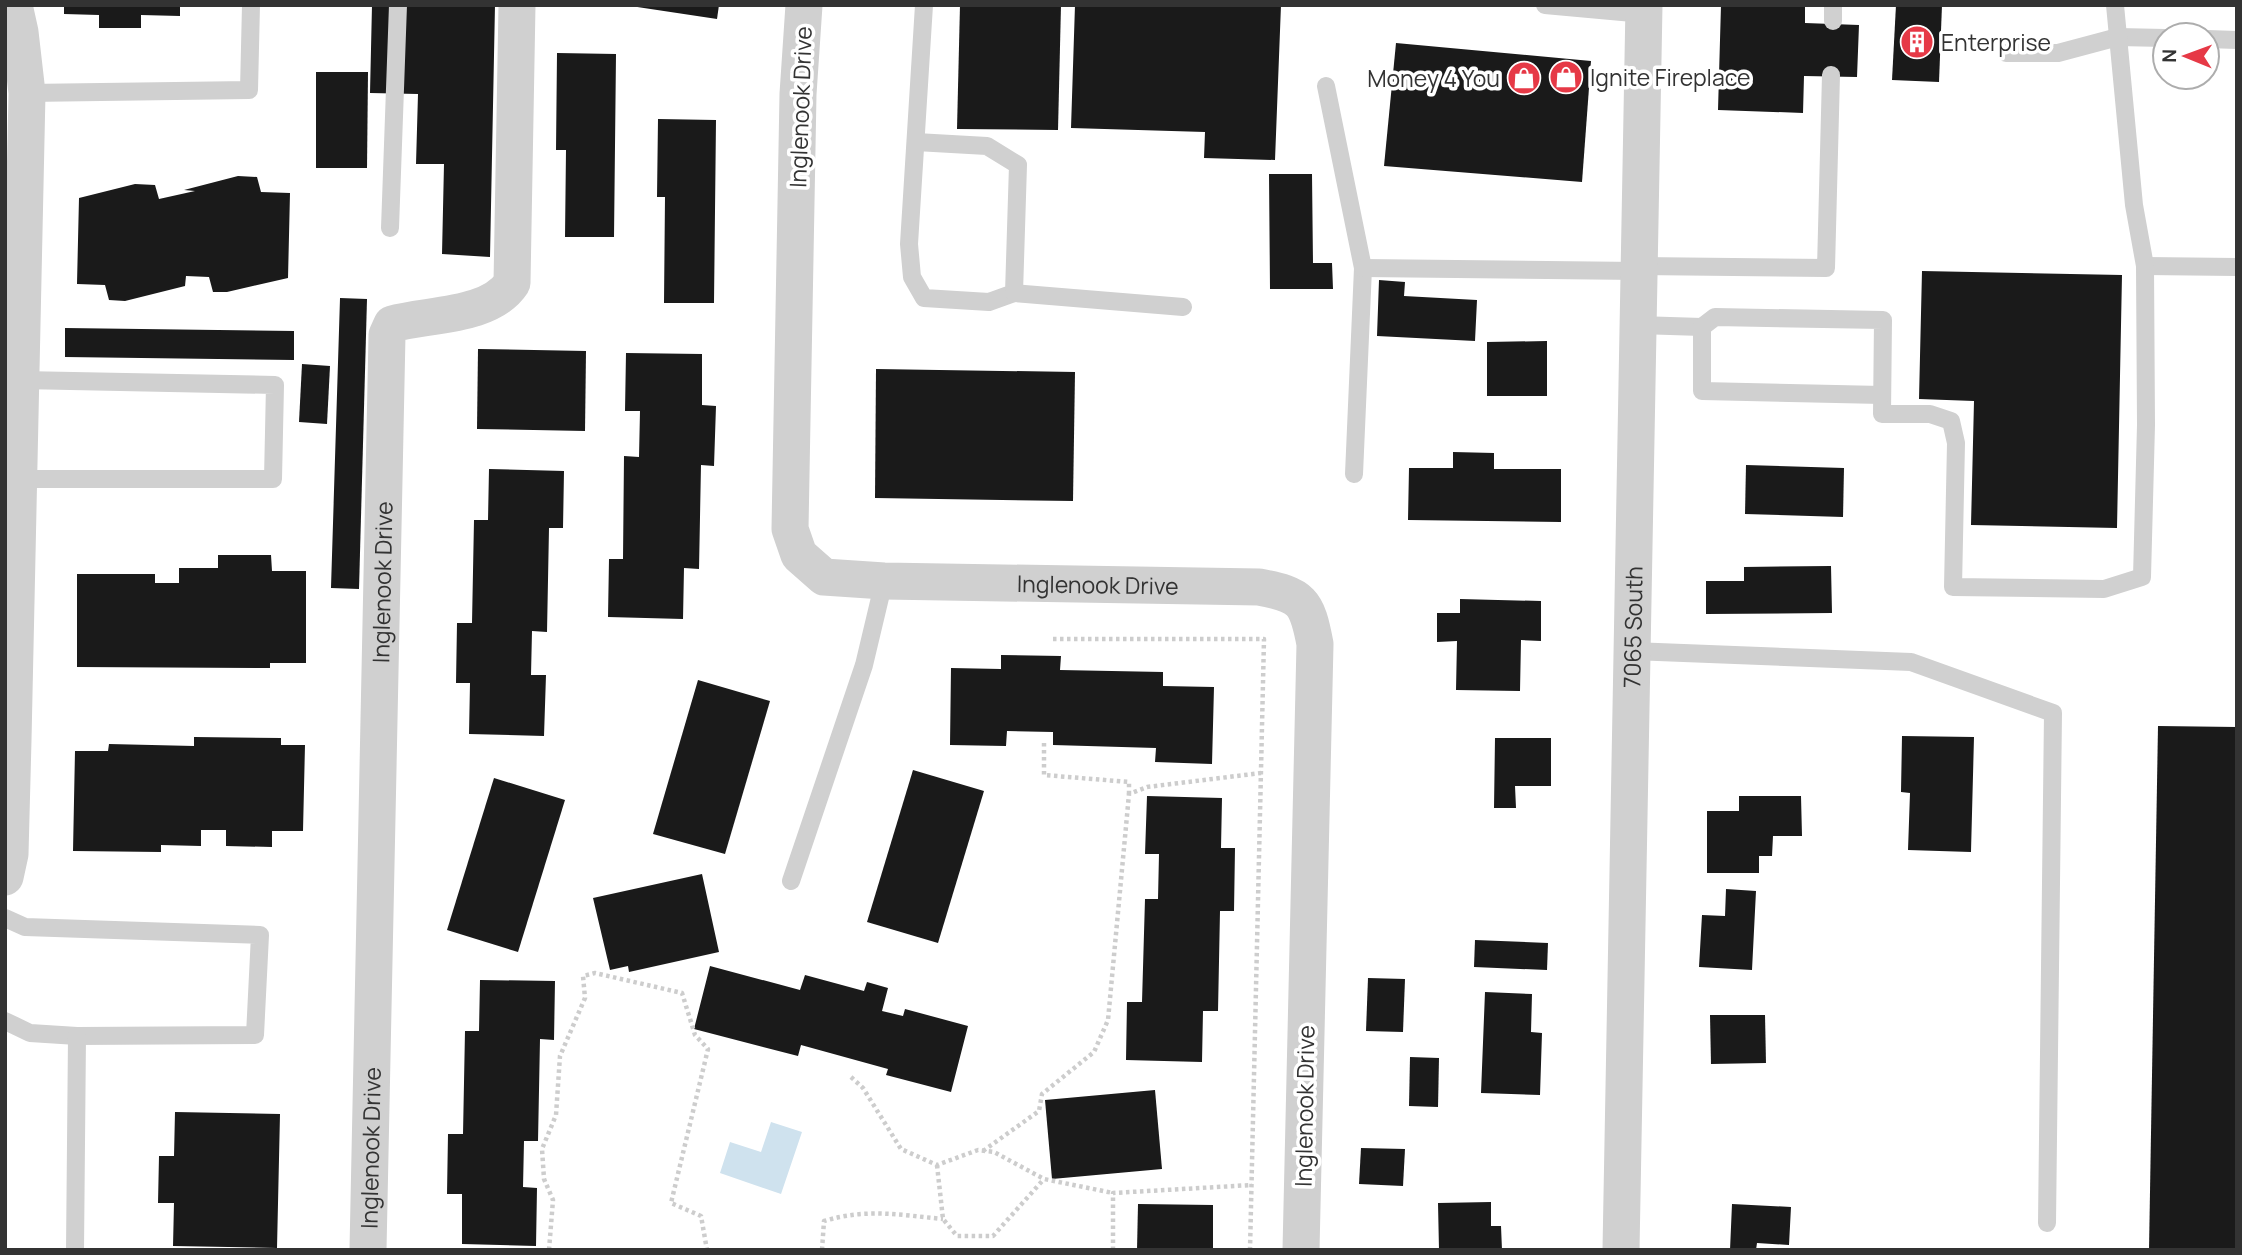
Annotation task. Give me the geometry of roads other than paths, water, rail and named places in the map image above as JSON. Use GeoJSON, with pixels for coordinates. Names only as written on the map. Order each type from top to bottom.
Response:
{"type":"FeatureCollection","features":[{"type":"Feature","properties":{"kind":"street"},"geometry":{"type":"LineString","coordinates":[[5,877],[10,853],[10,639],[21,380],[14,238],[16,148],[27,93],[14,5]]}},
{"type":"Feature","properties":{"kind":"street","name":"Inglenook Drive"},"geometry":{"type":"LineString","coordinates":[[368,1250],[387,335],[392,324],[463,311],[485,304],[504,294],[512,283],[517,5]]}},
{"type":"Feature","properties":{"kind":"street","name":"Inglenook Drive"},"geometry":{"type":"LineString","coordinates":[[804,5],[798,94],[790,529],[799,555],[824,577],[884,581],[1259,587],[1285,592],[1303,603],[1311,621],[1315,644],[1301,1250]]}},
{"type":"Feature","properties":{"kind":"street","name":"7065 South"},"geometry":{"type":"LineString","coordinates":[[1620,1250],[1644,9]]}},
{"type":"Feature","properties":{"kind":"lane"},"geometry":{"type":"LineString","coordinates":[[27,93],[249,90],[251,5]]}},
{"type":"Feature","properties":{"kind":"lane"},"geometry":{"type":"LineString","coordinates":[[390,228],[398,5]]}},
{"type":"Feature","properties":{"kind":"lane"},"geometry":{"type":"LineString","coordinates":[[924,5],[909,244],[912,277],[924,298],[989,302],[1014,293],[1183,307]]}},
{"type":"Feature","properties":{"kind":"lane"},"geometry":{"type":"LineString","coordinates":[[1545,5],[1644,9]]}},
{"type":"Feature","properties":{"kind":"lane"},"geometry":{"type":"LineString","coordinates":[[1638,325],[1702,327],[1715,317],[1883,320],[1882,414],[1930,415],[1951,421],[1956,443],[1953,587],[2104,589],[2142,577],[2146,425],[2145,266],[2134,205],[2116,5]]}},
{"type":"Feature","properties":{"kind":"lane"},"geometry":{"type":"LineString","coordinates":[[2006,53],[2058,53],[2119,37],[2151,38]]}},
{"type":"Feature","properties":{"kind":"lane"},"geometry":{"type":"LineString","coordinates":[[1363,268],[1826,268],[1831,75]]}},
{"type":"Feature","properties":{"kind":"lane"},"geometry":{"type":"LineString","coordinates":[[1326,86],[1363,268],[1354,474]]}},
{"type":"Feature","properties":{"kind":"lane"},"geometry":{"type":"LineString","coordinates":[[916,142],[987,146],[1018,165],[1014,293]]}},
{"type":"Feature","properties":{"kind":"lane"},"geometry":{"type":"LineString","coordinates":[[2145,266],[2237,267]]}},
{"type":"Feature","properties":{"kind":"lane"},"geometry":{"type":"LineString","coordinates":[[1702,327],[1702,391],[1882,395]]}},
{"type":"Feature","properties":{"kind":"lane"},"geometry":{"type":"LineString","coordinates":[[17,479],[273,479],[275,385],[21,380]]}},
{"type":"Feature","properties":{"kind":"lane"},"geometry":{"type":"LineString","coordinates":[[791,881],[864,665],[884,581]]}},
{"type":"Feature","properties":{"kind":"lane"},"geometry":{"type":"LineString","coordinates":[[1632,651],[1911,662],[2053,713],[2047,1223]]}},
{"type":"Feature","properties":{"kind":"lane"},"geometry":{"type":"LineString","coordinates":[[5,918],[25,927],[260,935],[255,1035],[77,1036],[30,1033],[5,1021]]}},
{"type":"Feature","properties":{"kind":"lane"},"geometry":{"type":"LineString","coordinates":[[75,1250],[77,1036]]}},
{"type":"Feature","properties":{"kind":"water"},"geometry":{"type":"Polygon","coordinates":[[[771,1122],[802,1132],[781,1194],[720,1173],[730,1142],[761,1152],[771,1122]]]}},
{"type":"Feature","properties":{"kind":"place","name":"Enterprise"},"geometry":{"type":"Point","coordinates":[1917,42]}},
{"type":"Feature","properties":{"kind":"place","name":"Ignite Fireplace"},"geometry":{"type":"Point","coordinates":[1566,77]}},
{"type":"Feature","properties":{"kind":"place","name":"Money 4 You"},"geometry":{"type":"Point","coordinates":[1524,78]}}]}
